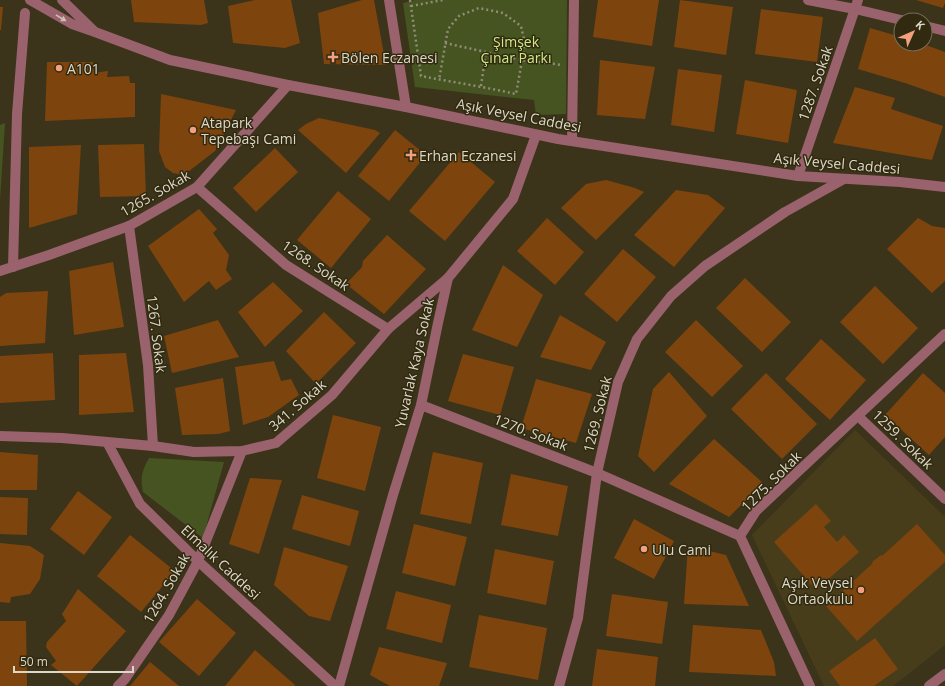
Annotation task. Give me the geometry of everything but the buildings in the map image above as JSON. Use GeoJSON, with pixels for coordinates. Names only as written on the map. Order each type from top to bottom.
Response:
{"type":"FeatureCollection","features":[{"type":"Feature","properties":{"kind":"street","name":"Aşık Veysel Caddesi"},"geometry":{"type":"LineString","coordinates":[[30,0],[72,24],[170,60],[288,85],[406,107],[536,135],[572,141],[798,176],[900,182],[945,187]]}},
{"type":"Feature","properties":{"kind":"street","name":"Aşık Veysel Caddesi"},"geometry":{"type":"LineString","coordinates":[[62,0],[95,32]]}},
{"type":"Feature","properties":{"kind":"street"},"geometry":{"type":"LineString","coordinates":[[389,0],[406,107]]}},
{"type":"Feature","properties":{"kind":"street"},"geometry":{"type":"LineString","coordinates":[[572,141],[574,0]]}},
{"type":"Feature","properties":{"kind":"street"},"geometry":{"type":"LineString","coordinates":[[808,0],[857,4],[893,17]]}},
{"type":"Feature","properties":{"kind":"street","name":"1287. Sokak"},"geometry":{"type":"LineString","coordinates":[[798,176],[857,4]]}},
{"type":"Feature","properties":{"kind":"street"},"geometry":{"type":"LineString","coordinates":[[13,266],[17,114],[25,13]]}},
{"type":"Feature","properties":{"kind":"street"},"geometry":{"type":"LineString","coordinates":[[933,28],[945,31]]}},
{"type":"Feature","properties":{"kind":"street","name":"1265. Sokak"},"geometry":{"type":"LineString","coordinates":[[0,271],[129,226],[197,187],[288,85]]}},
{"type":"Feature","properties":{"kind":"street","name":"Yuvarlak Kaya Sokak"},"geometry":{"type":"LineString","coordinates":[[339,686],[393,495],[421,405],[448,278],[513,199],[536,135]]}},
{"type":"Feature","properties":{"kind":"street","name":"1269. Sokak"},"geometry":{"type":"LineString","coordinates":[[559,686],[578,618],[598,473],[618,382],[637,339],[672,296],[705,266],[785,212],[844,179]]}},
{"type":"Feature","properties":{"kind":"street","name":"1268. Sokak"},"geometry":{"type":"LineString","coordinates":[[197,187],[286,266],[388,329]]}},
{"type":"Feature","properties":{"kind":"street","name":"1267. Sokak"},"geometry":{"type":"LineString","coordinates":[[129,226],[148,365],[153,446]]}},
{"type":"Feature","properties":{"kind":"street","name":"341. Sokak"},"geometry":{"type":"LineString","coordinates":[[0,436],[62,438],[153,446],[194,452],[242,450],[276,443],[332,395],[388,329],[448,278]]}},
{"type":"Feature","properties":{"kind":"street","name":"1275. Sokak"},"geometry":{"type":"LineString","coordinates":[[740,536],[756,511],[945,334]]}},
{"type":"Feature","properties":{"kind":"street","name":"1270. Sokak"},"geometry":{"type":"LineString","coordinates":[[421,405],[598,473],[740,536]]}},
{"type":"Feature","properties":{"kind":"street","name":"1259. Sokak"},"geometry":{"type":"LineString","coordinates":[[858,416],[945,500]]}},
{"type":"Feature","properties":{"kind":"street","name":"Elmalık Caddesi"},"geometry":{"type":"LineString","coordinates":[[107,442],[140,504],[198,561],[335,686]]}},
{"type":"Feature","properties":{"kind":"street","name":"1264. Sokak"},"geometry":{"type":"LineString","coordinates":[[118,686],[125,679],[169,615],[198,561],[242,450]]}},
{"type":"Feature","properties":{"kind":"street"},"geometry":{"type":"LineString","coordinates":[[740,536],[810,686]]}},
{"type":"Feature","properties":{"kind":"street"},"geometry":{"type":"LineString","coordinates":[[929,686],[945,674]]}},
{"type":"Feature","properties":{"kind":"path"},"geometry":{"type":"LineString","coordinates":[[410,0],[420,76],[439,80],[480,86],[516,94],[525,44],[521,26],[503,13],[479,8],[459,16],[448,29],[439,80]]}},
{"type":"Feature","properties":{"kind":"path"},"geometry":{"type":"LineString","coordinates":[[411,6],[443,0]]}},
{"type":"Feature","properties":{"kind":"path"},"geometry":{"type":"LineString","coordinates":[[445,43],[522,60],[562,66]]}},
{"type":"Feature","properties":{"kind":"path"},"geometry":{"type":"LineString","coordinates":[[480,86],[486,52]]}},
{"type":"Feature","properties":{"kind":"shaded area","name":"Aşık Veysel Ortaokulu"},"geometry":{"type":"Polygon","coordinates":[[[855,430],[945,517],[945,645],[893,686],[824,686],[752,535],[855,430]]]}},
{"type":"Feature","properties":{"kind":"green space","name":"Şimşek Çınar Parkı"},"geometry":{"type":"Polygon","coordinates":[[[415,0],[567,0],[566,114],[536,115],[534,100],[415,87],[403,3],[415,0]]]}},
{"type":"Feature","properties":{"kind":"green space"},"geometry":{"type":"Polygon","coordinates":[[[5,123],[0,200],[0,125],[5,123]]]}},
{"type":"Feature","properties":{"kind":"green space"},"geometry":{"type":"Polygon","coordinates":[[[149,458],[224,462],[203,538],[143,492],[142,474],[149,458]]]}},
{"type":"Feature","properties":{"kind":"place","name":"Bölen Eczanesi"},"geometry":{"type":"Point","coordinates":[333,57]}},
{"type":"Feature","properties":{"kind":"place","name":"A101"},"geometry":{"type":"Point","coordinates":[59,68]}},
{"type":"Feature","properties":{"kind":"place","name":"Atapark Tepebaşı Cami"},"geometry":{"type":"Point","coordinates":[193,130]}},
{"type":"Feature","properties":{"kind":"place","name":"Erhan Eczanesi"},"geometry":{"type":"Point","coordinates":[411,155]}},
{"type":"Feature","properties":{"kind":"place","name":"Ulu Cami"},"geometry":{"type":"Point","coordinates":[644,549]}},
{"type":"Feature","properties":{"kind":"place","name":"Aşık Veysel Ortaokulu"},"geometry":{"type":"Point","coordinates":[861,590]}}]}
